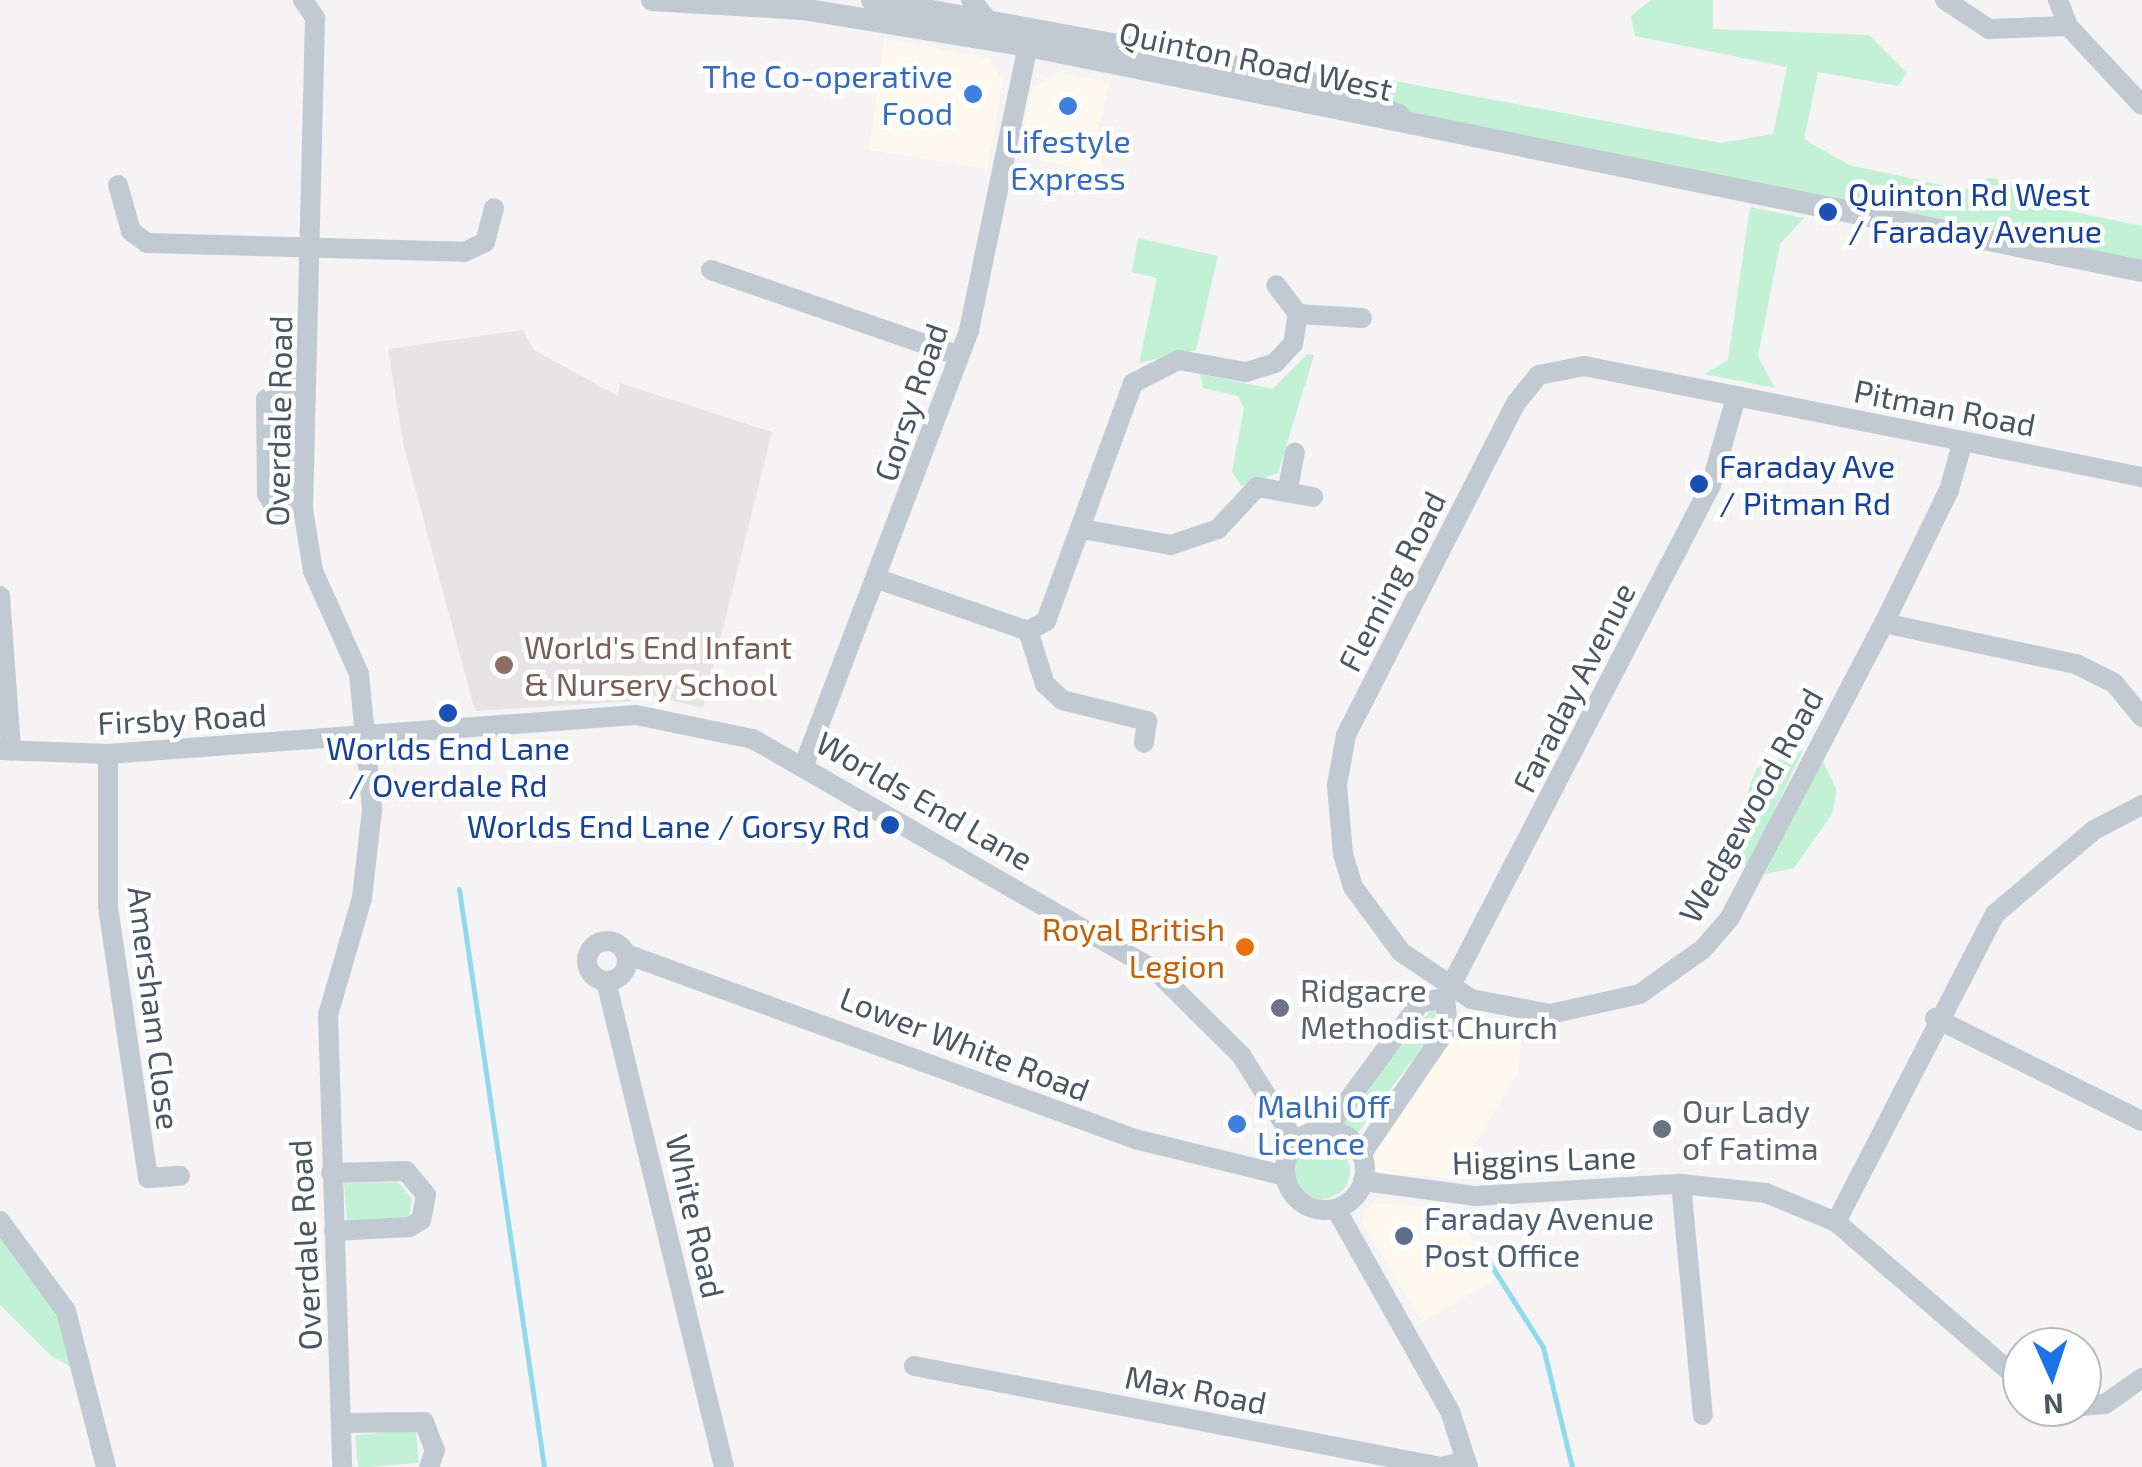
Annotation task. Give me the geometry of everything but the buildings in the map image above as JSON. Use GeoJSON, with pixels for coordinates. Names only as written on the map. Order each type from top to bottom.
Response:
{"type":"FeatureCollection","features":[{"type":"Feature","properties":{"kind":"street"},"geometry":{"type":"LineString","coordinates":[[303,0],[315,18],[330,0]]}},
{"type":"Feature","properties":{"kind":"street","name":"Quinton Road West"},"geometry":{"type":"LineString","coordinates":[[652,0],[802,9],[958,33],[2142,271]]}},
{"type":"Feature","properties":{"kind":"street","name":"Quinton Road West"},"geometry":{"type":"LineString","coordinates":[[872,0],[978,9],[1009,24],[1301,79],[1430,129]]}},
{"type":"Feature","properties":{"kind":"street"},"geometry":{"type":"LineString","coordinates":[[1945,0],[1989,29],[2068,26]]}},
{"type":"Feature","properties":{"kind":"street"},"geometry":{"type":"LineString","coordinates":[[2058,0],[2068,26],[2142,104]]}},
{"type":"Feature","properties":{"kind":"street"},"geometry":{"type":"LineString","coordinates":[[940,5],[928,20],[958,33]]}},
{"type":"Feature","properties":{"kind":"street","name":"Overdale Road"},"geometry":{"type":"LineString","coordinates":[[315,18],[303,510],[312,571],[359,674],[367,736],[368,866],[328,1015],[342,1467]]}},
{"type":"Feature","properties":{"kind":"street"},"geometry":{"type":"LineString","coordinates":[[1009,24],[1031,36],[1028,46]]}},
{"type":"Feature","properties":{"kind":"street","name":"Gorsy Road"},"geometry":{"type":"LineString","coordinates":[[804,765],[878,579],[959,356],[1028,46]]}},
{"type":"Feature","properties":{"kind":"street"},"geometry":{"type":"LineString","coordinates":[[118,185],[131,231],[147,243],[464,252],[485,242],[494,208]]}},
{"type":"Feature","properties":{"kind":"street"},"geometry":{"type":"LineString","coordinates":[[710,270],[959,356]]}},
{"type":"Feature","properties":{"kind":"street"},"geometry":{"type":"LineString","coordinates":[[1028,631],[1058,605],[1133,383],[1180,360],[1246,372],[1275,362],[1293,344],[1298,314],[1276,284]]}},
{"type":"Feature","properties":{"kind":"street"},"geometry":{"type":"LineString","coordinates":[[1298,314],[1362,318]]}},
{"type":"Feature","properties":{"kind":"street","name":"Fleming Road"},"geometry":{"type":"LineString","coordinates":[[1448,993],[1402,952],[1353,886],[1338,824],[1346,735],[1528,382],[1584,366],[1736,397]]}},
{"type":"Feature","properties":{"kind":"street"},"geometry":{"type":"LineString","coordinates":[[303,510],[274,506],[266,494],[266,399],[306,382]]}},
{"type":"Feature","properties":{"kind":"street","name":"Pitman Road"},"geometry":{"type":"LineString","coordinates":[[1736,397],[2142,477]]}},
{"type":"Feature","properties":{"kind":"street","name":"Faraday Avenue"},"geometry":{"type":"LineString","coordinates":[[1361,1154],[1448,1026],[1448,993],[1712,486],[1736,397]]}},
{"type":"Feature","properties":{"kind":"street","name":"Wedgewood Road"},"geometry":{"type":"LineString","coordinates":[[1448,993],[1510,1010],[1596,1009],[1640,994],[1703,949],[1728,919],[1884,623],[1949,490],[1963,441]]}},
{"type":"Feature","properties":{"kind":"street"},"geometry":{"type":"LineString","coordinates":[[1288,488],[1295,453]]}},
{"type":"Feature","properties":{"kind":"street"},"geometry":{"type":"LineString","coordinates":[[1082,529],[1172,546],[1218,529],[1257,487],[1288,488],[1314,497]]}},
{"type":"Feature","properties":{"kind":"street"},"geometry":{"type":"LineString","coordinates":[[878,579],[1028,631]]}},
{"type":"Feature","properties":{"kind":"street"},"geometry":{"type":"LineString","coordinates":[[0,596],[5,751]]}},
{"type":"Feature","properties":{"kind":"street"},"geometry":{"type":"LineString","coordinates":[[1884,623],[2076,664],[2114,684],[2142,717]]}},
{"type":"Feature","properties":{"kind":"street"},"geometry":{"type":"LineString","coordinates":[[1028,631],[1045,684],[1062,700],[1147,720],[1144,742]]}},
{"type":"Feature","properties":{"kind":"street","name":"Worlds End Lane"},"geometry":{"type":"LineString","coordinates":[[367,736],[636,715],[754,739],[1156,970],[1242,1055],[1296,1143]]}},
{"type":"Feature","properties":{"kind":"street","name":"Firsby Road"},"geometry":{"type":"LineString","coordinates":[[5,751],[108,754],[367,736]]}},
{"type":"Feature","properties":{"kind":"street","name":"Amersham Close"},"geometry":{"type":"LineString","coordinates":[[108,754],[108,907],[148,1178],[180,1176]]}},
{"type":"Feature","properties":{"kind":"street"},"geometry":{"type":"LineString","coordinates":[[1836,1222],[1935,1018],[1995,914],[2094,830],[2142,805]]}},
{"type":"Feature","properties":{"kind":"street","name":"White Road"},"geometry":{"type":"LineString","coordinates":[[626,954],[612,942],[590,951],[590,970],[606,981],[724,1467]]}},
{"type":"Feature","properties":{"kind":"street"},"geometry":{"type":"LineString","coordinates":[[606,981],[623,973],[626,954]]}},
{"type":"Feature","properties":{"kind":"street","name":"Lower White Road"},"geometry":{"type":"LineString","coordinates":[[626,954],[1135,1139],[1286,1176]]}},
{"type":"Feature","properties":{"kind":"street","name":"Faraday Avenue"},"geometry":{"type":"LineString","coordinates":[[1327,1130],[1420,1003],[1448,993]]}},
{"type":"Feature","properties":{"kind":"street"},"geometry":{"type":"LineString","coordinates":[[1935,1018],[2142,1121]]}},
{"type":"Feature","properties":{"kind":"street"},"geometry":{"type":"LineString","coordinates":[[1327,1130],[1361,1154],[1363,1181],[1336,1208],[1307,1206],[1286,1176],[1296,1143],[1327,1130]]}},
{"type":"Feature","properties":{"kind":"street"},"geometry":{"type":"LineString","coordinates":[[331,1173],[406,1172],[426,1196],[421,1220],[410,1228],[334,1231]]}},
{"type":"Feature","properties":{"kind":"street","name":"Higgins Lane"},"geometry":{"type":"LineString","coordinates":[[1363,1181],[1546,1196],[1680,1184],[1766,1193],[1836,1222],[2002,1365]]}},
{"type":"Feature","properties":{"kind":"street"},"geometry":{"type":"LineString","coordinates":[[1680,1184],[1703,1415]]}},
{"type":"Feature","properties":{"kind":"street"},"geometry":{"type":"LineString","coordinates":[[1336,1208],[1450,1411],[1467,1464]]}},
{"type":"Feature","properties":{"kind":"street"},"geometry":{"type":"LineString","coordinates":[[0,1221],[66,1311],[106,1467]]}},
{"type":"Feature","properties":{"kind":"street","name":"Max Road"},"geometry":{"type":"LineString","coordinates":[[914,1366],[1441,1466],[1467,1464]]}},
{"type":"Feature","properties":{"kind":"street"},"geometry":{"type":"LineString","coordinates":[[2102,1404],[2142,1378]]}},
{"type":"Feature","properties":{"kind":"street"},"geometry":{"type":"LineString","coordinates":[[341,1423],[424,1422],[435,1450],[429,1467]]}},
{"type":"Feature","properties":{"kind":"shaded area"},"geometry":{"type":"Polygon","coordinates":[[[884,38],[988,58],[1003,81],[987,169],[869,150],[884,38]]]}},
{"type":"Feature","properties":{"kind":"shaded area"},"geometry":{"type":"Polygon","coordinates":[[[1056,72],[1110,82],[1097,138],[1104,174],[1017,155],[1032,89],[1056,72]]]}},
{"type":"Feature","properties":{"kind":"shaded area"},"geometry":{"type":"Polygon","coordinates":[[[523,330],[534,350],[618,396],[620,383],[772,432],[703,708],[665,699],[475,711],[404,447],[388,349],[523,330]]]}},
{"type":"Feature","properties":{"kind":"shaded area"},"geometry":{"type":"Polygon","coordinates":[[[1483,1017],[1522,1022],[1519,1070],[1455,1178],[1377,1173],[1370,1156],[1459,1029],[1483,1017]]]}},
{"type":"Feature","properties":{"kind":"shaded area"},"geometry":{"type":"Polygon","coordinates":[[[1372,1203],[1453,1209],[1495,1280],[1422,1322],[1361,1221],[1372,1203]]]}},
{"type":"Feature","properties":{"kind":"green space"},"geometry":{"type":"Polygon","coordinates":[[[1651,0],[1713,0],[1713,29],[1869,35],[1907,73],[1898,86],[1818,72],[1804,139],[1849,165],[1965,190],[1988,178],[2019,181],[2055,208],[2142,226],[2142,262],[1398,110],[1374,94],[1379,78],[1721,143],[1773,134],[1787,67],[1635,36],[1631,16],[1651,0]]]}},
{"type":"Feature","properties":{"kind":"green space"},"geometry":{"type":"Polygon","coordinates":[[[1750,207],[1804,218],[1780,244],[1758,356],[1775,388],[1704,374],[1728,360],[1750,207]]]}},
{"type":"Feature","properties":{"kind":"green space"},"geometry":{"type":"Polygon","coordinates":[[[1138,238],[1218,256],[1196,350],[1139,363],[1157,278],[1132,272],[1138,238]]]}},
{"type":"Feature","properties":{"kind":"green space"},"geometry":{"type":"Polygon","coordinates":[[[1307,354],[1314,355],[1278,473],[1241,486],[1232,472],[1244,408],[1238,396],[1203,388],[1200,374],[1273,389],[1307,354]]]}},
{"type":"Feature","properties":{"kind":"green space"},"geometry":{"type":"Polygon","coordinates":[[[282,397],[297,403],[293,499],[273,496],[272,404],[282,397]]]}},
{"type":"Feature","properties":{"kind":"green space"},"geometry":{"type":"Polygon","coordinates":[[[1803,750],[1747,869],[1732,833],[1757,768],[1803,750]]]}},
{"type":"Feature","properties":{"kind":"green space"},"geometry":{"type":"Polygon","coordinates":[[[1821,757],[1837,790],[1832,814],[1794,868],[1765,874],[1821,757]]]}},
{"type":"Feature","properties":{"kind":"green space"},"geometry":{"type":"Polygon","coordinates":[[[1437,1003],[1442,1020],[1358,1133],[1339,1121],[1437,1003]]]}},
{"type":"Feature","properties":{"kind":"green space"},"geometry":{"type":"Polygon","coordinates":[[[1322,1143],[1342,1151],[1350,1171],[1342,1191],[1322,1199],[1302,1191],[1294,1171],[1302,1151],[1322,1143]]]}},
{"type":"Feature","properties":{"kind":"green space"},"geometry":{"type":"Polygon","coordinates":[[[398,1182],[412,1199],[409,1217],[347,1225],[344,1183],[398,1182]]]}},
{"type":"Feature","properties":{"kind":"green space"},"geometry":{"type":"Polygon","coordinates":[[[0,1221],[30,1253],[84,1374],[51,1356],[0,1305],[0,1221]]]}},
{"type":"Feature","properties":{"kind":"green space"},"geometry":{"type":"Polygon","coordinates":[[[416,1430],[419,1463],[358,1467],[355,1435],[416,1430]]]}},
{"type":"Feature","properties":{"kind":"waterway"},"geometry":{"type":"LineString","coordinates":[[459,889],[544,1467]]}},
{"type":"Feature","properties":{"kind":"waterway"},"geometry":{"type":"LineString","coordinates":[[1489,1262],[1543,1347],[1572,1467]]}},
{"type":"Feature","properties":{"kind":"place","name":"The Co-operative Food"},"geometry":{"type":"Point","coordinates":[973,94]}},
{"type":"Feature","properties":{"kind":"place","name":"Lifestyle Express"},"geometry":{"type":"Point","coordinates":[1068,106]}},
{"type":"Feature","properties":{"kind":"place","name":"Quinton Rd West / Faraday Avenue"},"geometry":{"type":"Point","coordinates":[1828,212]}},
{"type":"Feature","properties":{"kind":"place","name":"Faraday Ave / Pitman Rd"},"geometry":{"type":"Point","coordinates":[1699,484]}},
{"type":"Feature","properties":{"kind":"place","name":"World's End Infant & Nursery School"},"geometry":{"type":"Point","coordinates":[504,665]}},
{"type":"Feature","properties":{"kind":"place","name":"Worlds End Lane / Overdale Rd"},"geometry":{"type":"Point","coordinates":[448,713]}},
{"type":"Feature","properties":{"kind":"place","name":"Worlds End Lane / Gorsy Rd"},"geometry":{"type":"Point","coordinates":[890,825]}},
{"type":"Feature","properties":{"kind":"place","name":"Royal British Legion"},"geometry":{"type":"Point","coordinates":[1245,947]}},
{"type":"Feature","properties":{"kind":"place","name":"Ridgacre Methodist Church"},"geometry":{"type":"Point","coordinates":[1280,1008]}},
{"type":"Feature","properties":{"kind":"place","name":"Malhi Off Licence"},"geometry":{"type":"Point","coordinates":[1237,1124]}},
{"type":"Feature","properties":{"kind":"place","name":"Our Lady of Fatima"},"geometry":{"type":"Point","coordinates":[1662,1129]}},
{"type":"Feature","properties":{"kind":"place","name":"Faraday Avenue Post Office"},"geometry":{"type":"Point","coordinates":[1404,1236]}}]}
